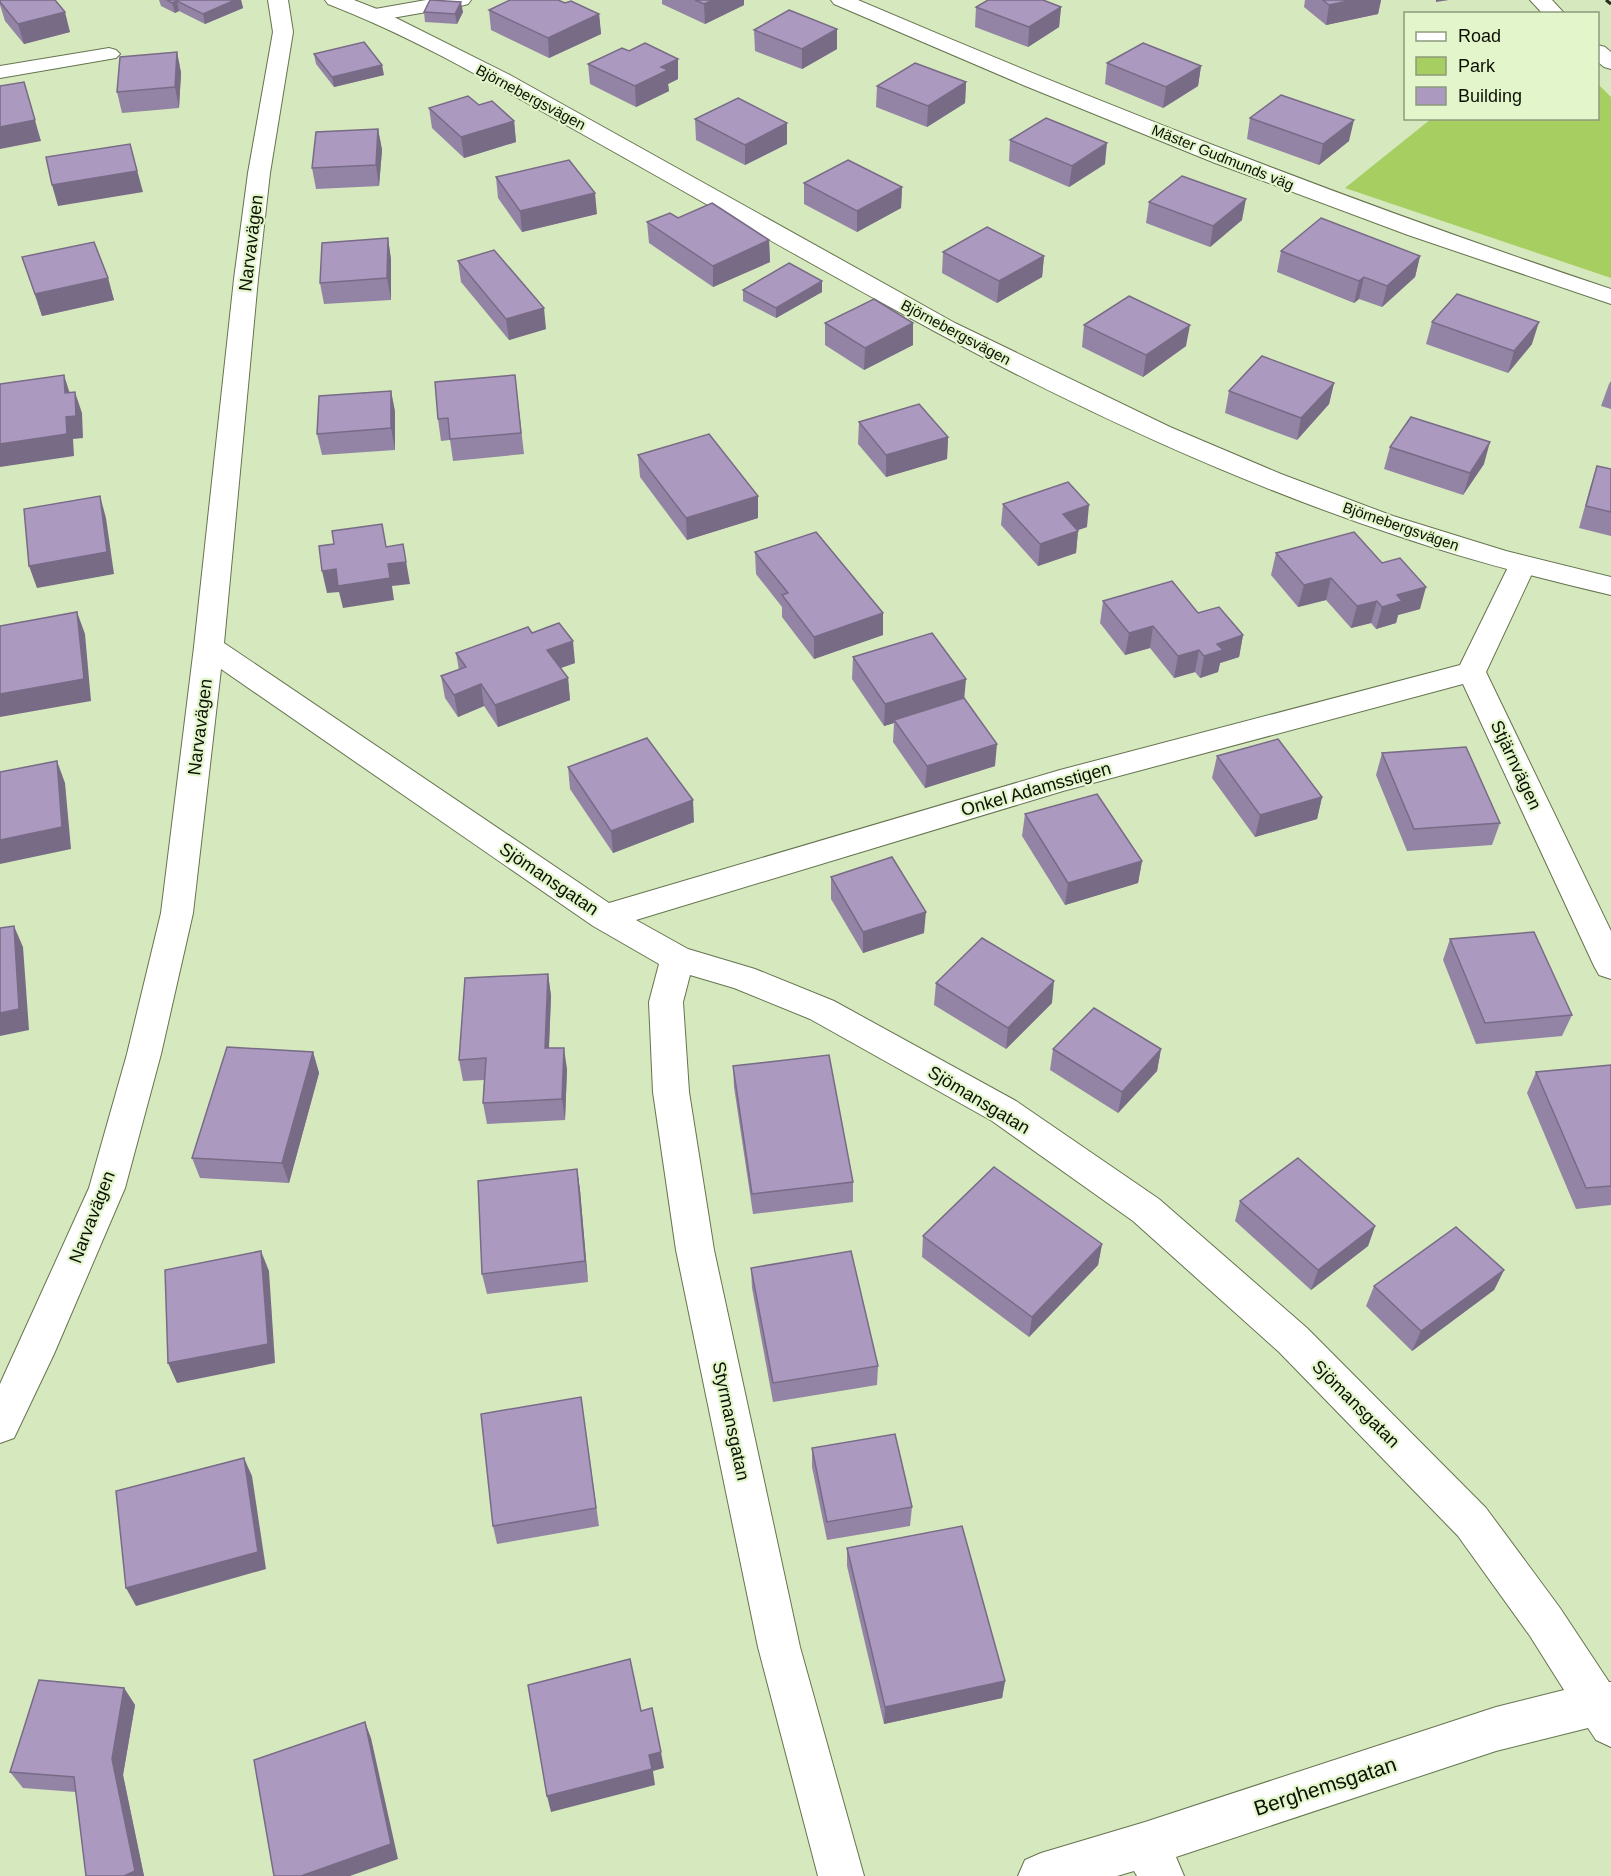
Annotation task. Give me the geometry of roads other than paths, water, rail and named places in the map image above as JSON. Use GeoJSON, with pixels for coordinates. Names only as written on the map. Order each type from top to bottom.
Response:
{"type":"FeatureCollection","features":[{"type":"Feature","properties":{"kind":"street","name":"Narvavägen"},"geometry":{"type":"LineString","coordinates":[[0,1425],[35,1354],[107,1188],[144,1054],[177,913],[209,647],[246,279],[259,173],[283,33],[278,0]]}},
{"type":"Feature","properties":{"kind":"street","name":"Björnebergsvägen"},"geometry":{"type":"LineString","coordinates":[[335,0],[375,15],[502,80],[946,327],[1015,363],[1230,463],[1383,522],[1522,565],[1611,586]]}},
{"type":"Feature","properties":{"kind":"street"},"geometry":{"type":"LineString","coordinates":[[375,15],[461,0]]}},
{"type":"Feature","properties":{"kind":"street","name":"Mäster Gudmunds väg"},"geometry":{"type":"LineString","coordinates":[[841,0],[941,44],[1324,198],[1611,297]]}},
{"type":"Feature","properties":{"kind":"street"},"geometry":{"type":"LineString","coordinates":[[1540,0],[1553,12]]}},
{"type":"Feature","properties":{"kind":"street"},"geometry":{"type":"LineString","coordinates":[[1599,52],[1611,63]]}},
{"type":"Feature","properties":{"kind":"street"},"geometry":{"type":"LineString","coordinates":[[0,72],[109,54]]}},
{"type":"Feature","properties":{"kind":"street"},"geometry":{"type":"LineString","coordinates":[[1471,672],[1522,565]]}},
{"type":"Feature","properties":{"kind":"street","name":"Sjömansgatan"},"geometry":{"type":"LineString","coordinates":[[209,647],[605,917],[676,959],[743,978],[822,1010],[1004,1111],[1146,1210],[1293,1340],[1472,1522],[1606,1711]]}},
{"type":"Feature","properties":{"kind":"street","name":"Onkel Adamsstigen"},"geometry":{"type":"LineString","coordinates":[[605,917],[1060,781],[1471,672]]}},
{"type":"Feature","properties":{"kind":"street","name":"Stjärnvägen"},"geometry":{"type":"LineString","coordinates":[[1471,672],[1611,966]]}},
{"type":"Feature","properties":{"kind":"street","name":"Styrmansgatan"},"geometry":{"type":"LineString","coordinates":[[676,959],[666,1002],[671,1092],[695,1250],[779,1647],[841,1876]]}},
{"type":"Feature","properties":{"kind":"street","name":"Berghemsgatan"},"geometry":{"type":"LineString","coordinates":[[1041,1876],[1153,1861],[1496,1729],[1606,1711]]}},
{"type":"Feature","properties":{"kind":"railway"},"geometry":{"type":"LineString","coordinates":[[1606,0],[1611,4]]}}]}
